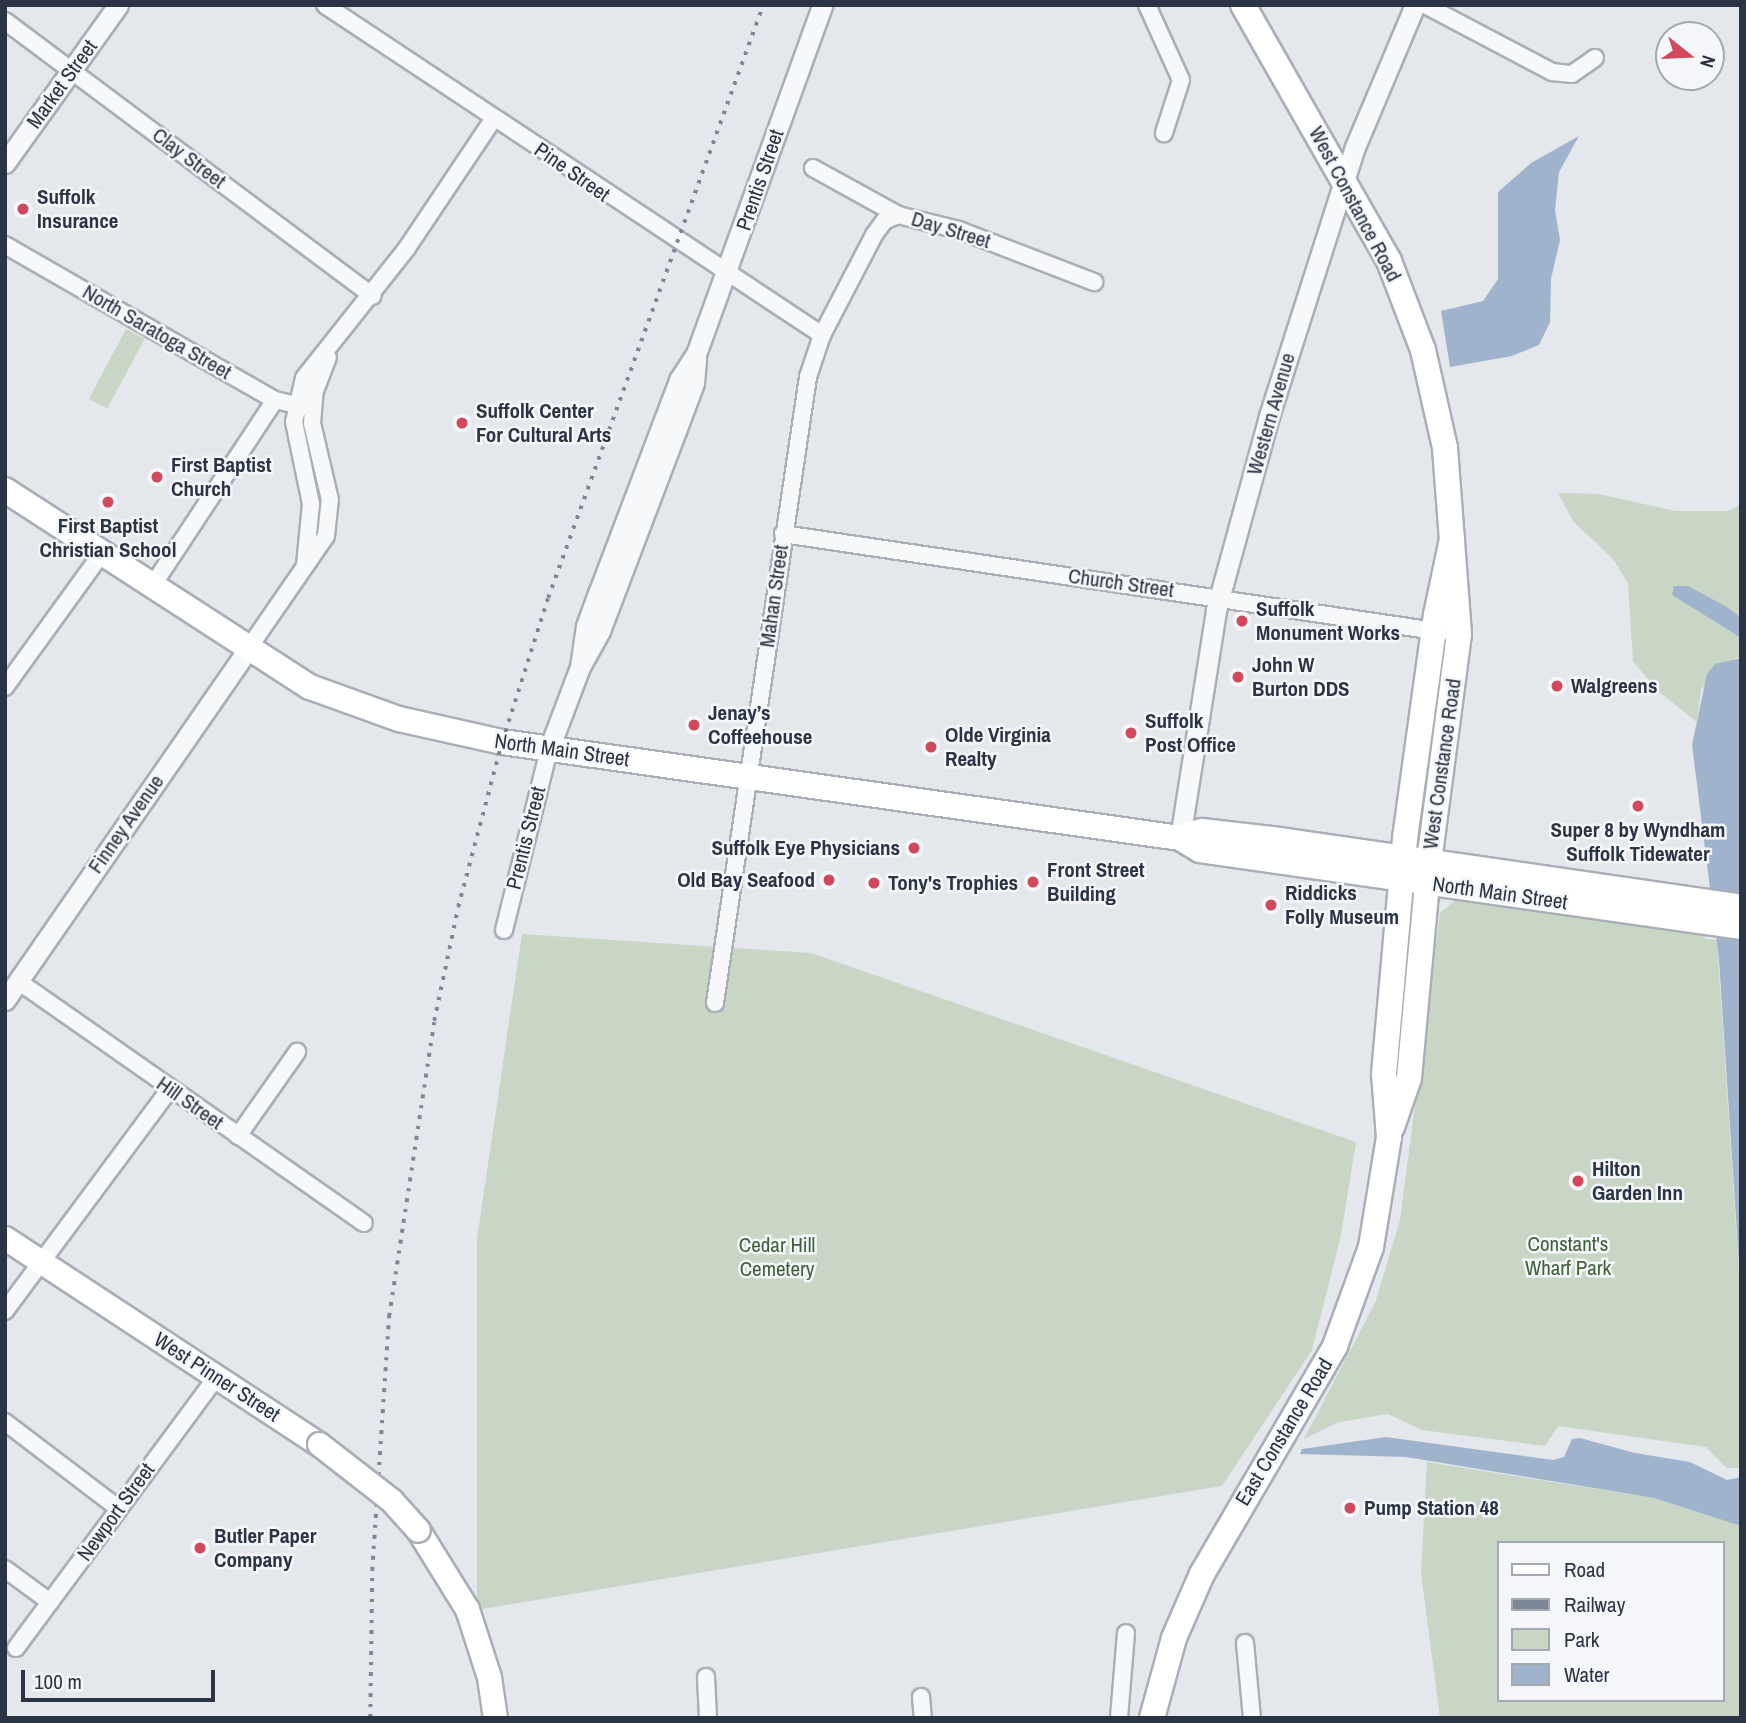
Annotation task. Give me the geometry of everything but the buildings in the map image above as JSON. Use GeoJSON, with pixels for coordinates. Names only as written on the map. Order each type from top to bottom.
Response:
{"type":"FeatureCollection","features":[{"type":"Feature","properties":{"kind":"main road","name":"West Constance Road"},"geometry":{"type":"LineString","coordinates":[[1243,5],[1345,179],[1389,261],[1423,350],[1445,448],[1459,634],[1428,872]]}},
{"type":"Feature","properties":{"kind":"main road","name":"North Main Street"},"geometry":{"type":"LineString","coordinates":[[5,490],[100,556],[248,649],[345,702],[502,743],[1180,838],[1199,850],[1403,868],[1702,912],[1741,927]]}},
{"type":"Feature","properties":{"kind":"main road","name":"West Constance Road"},"geometry":{"type":"LineString","coordinates":[[1403,868],[1434,631],[1452,539]]}},
{"type":"Feature","properties":{"kind":"main road","name":"East Constance Road"},"geometry":{"type":"LineString","coordinates":[[1389,1137],[1384,1074],[1403,868]]}},
{"type":"Feature","properties":{"kind":"main road","name":"East Constance Road"},"geometry":{"type":"LineString","coordinates":[[1152,1718],[1174,1638],[1205,1569],[1318,1377],[1349,1314],[1375,1231],[1389,1137],[1409,1078],[1428,872]]}},
{"type":"Feature","properties":{"kind":"main road","name":"North Main Street"},"geometry":{"type":"LineString","coordinates":[[1702,912],[1741,907]]}},
{"type":"Feature","properties":{"kind":"main road","name":"West Pinner Street"},"geometry":{"type":"LineString","coordinates":[[5,1238],[319,1444],[391,1500],[418,1530],[467,1609],[494,1707]]}},
{"type":"Feature","properties":{"kind":"street","name":"Market Street"},"geometry":{"type":"LineString","coordinates":[[5,163],[118,5]]}},
{"type":"Feature","properties":{"kind":"street","name":"Pine Street"},"geometry":{"type":"LineString","coordinates":[[325,5],[822,335]]}},
{"type":"Feature","properties":{"kind":"street","name":"Prentis Street"},"geometry":{"type":"LineString","coordinates":[[504,930],[549,748],[580,667],[600,631],[694,383],[696,354],[822,5]]}},
{"type":"Feature","properties":{"kind":"street"},"geometry":{"type":"LineString","coordinates":[[1147,5],[1181,80],[1164,133]]}},
{"type":"Feature","properties":{"kind":"street","name":"Western Avenue"},"geometry":{"type":"LineString","coordinates":[[1180,838],[1219,597],[1275,394],[1345,179],[1415,5]]}},
{"type":"Feature","properties":{"kind":"street"},"geometry":{"type":"LineString","coordinates":[[1425,5],[1552,72],[1572,74],[1595,58]]}},
{"type":"Feature","properties":{"kind":"street","name":"Clay Street"},"geometry":{"type":"LineString","coordinates":[[5,21],[372,296]]}},
{"type":"Feature","properties":{"kind":"street"},"geometry":{"type":"LineString","coordinates":[[304,565],[311,505],[295,438],[296,406],[304,378],[332,348],[372,296],[494,118]]}},
{"type":"Feature","properties":{"kind":"street","name":"Day Street"},"geometry":{"type":"LineString","coordinates":[[813,168],[898,215],[959,230],[1094,282]]}},
{"type":"Feature","properties":{"kind":"street","name":"Mahan Street"},"geometry":{"type":"LineString","coordinates":[[715,1003],[805,391],[822,335],[874,235],[884,221],[898,215]]}},
{"type":"Feature","properties":{"kind":"street","name":"North Saratoga Street"},"geometry":{"type":"LineString","coordinates":[[5,245],[275,400],[313,409]]}},
{"type":"Feature","properties":{"kind":"street"},"geometry":{"type":"LineString","coordinates":[[248,649],[326,536],[330,516],[312,423],[313,409],[332,348]]}},
{"type":"Feature","properties":{"kind":"street"},"geometry":{"type":"LineString","coordinates":[[151,588],[275,400]]}},
{"type":"Feature","properties":{"kind":"street","name":"Church Street"},"geometry":{"type":"LineString","coordinates":[[783,534],[1459,634]]}},
{"type":"Feature","properties":{"kind":"street"},"geometry":{"type":"LineString","coordinates":[[5,687],[100,556]]}},
{"type":"Feature","properties":{"kind":"street","name":"Finney Avenue"},"geometry":{"type":"LineString","coordinates":[[5,999],[248,649]]}},
{"type":"Feature","properties":{"kind":"street","name":"Hill Street"},"geometry":{"type":"LineString","coordinates":[[18,981],[364,1223]]}},
{"type":"Feature","properties":{"kind":"street"},"geometry":{"type":"LineString","coordinates":[[238,1136],[297,1052]]}},
{"type":"Feature","properties":{"kind":"street"},"geometry":{"type":"LineString","coordinates":[[5,1311],[170,1089]]}},
{"type":"Feature","properties":{"kind":"street","name":"Newport Street"},"geometry":{"type":"LineString","coordinates":[[16,1648],[217,1376]]}},
{"type":"Feature","properties":{"kind":"street"},"geometry":{"type":"LineString","coordinates":[[5,1422],[119,1509]]}},
{"type":"Feature","properties":{"kind":"street"},"geometry":{"type":"LineString","coordinates":[[5,1569],[50,1602]]}},
{"type":"Feature","properties":{"kind":"street"},"geometry":{"type":"LineString","coordinates":[[1119,1718],[1126,1633]]}},
{"type":"Feature","properties":{"kind":"street"},"geometry":{"type":"LineString","coordinates":[[1245,1643],[1252,1718]]}},
{"type":"Feature","properties":{"kind":"street"},"geometry":{"type":"LineString","coordinates":[[706,1677],[708,1718]]}},
{"type":"Feature","properties":{"kind":"street"},"geometry":{"type":"LineString","coordinates":[[921,1697],[922,1718]]}},
{"type":"Feature","properties":{"kind":"green space"},"geometry":{"type":"Polygon","coordinates":[[[126,329],[145,339],[107,409],[89,399],[126,329]]]}},
{"type":"Feature","properties":{"kind":"green space"},"geometry":{"type":"Polygon","coordinates":[[[1558,493],[1599,494],[1675,511],[1728,511],[1741,504],[1741,618],[1727,607],[1672,595],[1741,638],[1741,658],[1735,658],[1701,689],[1697,722],[1658,691],[1633,661],[1628,583],[1613,559],[1573,521],[1558,493]]]}},
{"type":"Feature","properties":{"kind":"green space","name":"Constant's Wharf Park"},"geometry":{"type":"Polygon","coordinates":[[[1457,899],[1705,935],[1705,939],[1717,940],[1741,1303],[1741,1468],[1727,1468],[1706,1447],[1558,1426],[1545,1446],[1422,1430],[1388,1414],[1339,1422],[1304,1439],[1375,1303],[1400,1220],[1440,913],[1457,899]]]}},
{"type":"Feature","properties":{"kind":"green space","name":"Cedar Hill Cemetery"},"geometry":{"type":"Polygon","coordinates":[[[522,934],[811,953],[1356,1142],[1341,1235],[1312,1350],[1222,1486],[477,1610],[477,1239],[522,934]]]}},
{"type":"Feature","properties":{"kind":"green space"},"geometry":{"type":"Polygon","coordinates":[[[1427,1462],[1654,1498],[1741,1526],[1741,1718],[1440,1718],[1421,1573],[1427,1462]]]}},
{"type":"Feature","properties":{"kind":"water"},"geometry":{"type":"Polygon","coordinates":[[[1579,136],[1559,172],[1555,210],[1560,240],[1551,279],[1550,322],[1539,345],[1512,356],[1450,367],[1441,311],[1483,301],[1498,279],[1498,192],[1531,163],[1579,136]]]}},
{"type":"Feature","properties":{"kind":"water"},"geometry":{"type":"Polygon","coordinates":[[[1674,586],[1688,586],[1727,607],[1741,618],[1741,638],[1672,595],[1674,586]]]}},
{"type":"Feature","properties":{"kind":"water"},"geometry":{"type":"Polygon","coordinates":[[[1741,658],[1741,1294],[1719,960],[1692,745],[1707,674],[1715,664],[1741,658]]]}},
{"type":"Feature","properties":{"kind":"water"},"geometry":{"type":"Polygon","coordinates":[[[1386,1437],[1553,1460],[1564,1457],[1572,1439],[1580,1438],[1635,1453],[1690,1462],[1727,1480],[1741,1477],[1741,1526],[1654,1498],[1406,1457],[1300,1454],[1302,1449],[1386,1437]]]}},
{"type":"Feature","properties":{"kind":"railway"},"geometry":{"type":"LineString","coordinates":[[370,1718],[372,1570],[389,1316],[434,1021],[458,907],[502,742],[548,598],[763,5]]}},
{"type":"Feature","properties":{"kind":"place","name":"Suffolk Insurance"},"geometry":{"type":"Point","coordinates":[23,209]}},
{"type":"Feature","properties":{"kind":"place","name":"Suffolk Center For Cultural Arts"},"geometry":{"type":"Point","coordinates":[462,423]}},
{"type":"Feature","properties":{"kind":"place","name":"First Baptist Church"},"geometry":{"type":"Point","coordinates":[157,477]}},
{"type":"Feature","properties":{"kind":"place","name":"First Baptist Christian School"},"geometry":{"type":"Point","coordinates":[108,502]}},
{"type":"Feature","properties":{"kind":"place","name":"Suffolk Monument Works"},"geometry":{"type":"Point","coordinates":[1242,621]}},
{"type":"Feature","properties":{"kind":"place","name":"John W Burton DDS"},"geometry":{"type":"Point","coordinates":[1238,677]}},
{"type":"Feature","properties":{"kind":"place","name":"Walgreens"},"geometry":{"type":"Point","coordinates":[1557,686]}},
{"type":"Feature","properties":{"kind":"place","name":"Jenay’s Coffeehouse"},"geometry":{"type":"Point","coordinates":[694,725]}},
{"type":"Feature","properties":{"kind":"place","name":"Suffolk Post Office"},"geometry":{"type":"Point","coordinates":[1131,733]}},
{"type":"Feature","properties":{"kind":"place","name":"Olde Virginia Realty"},"geometry":{"type":"Point","coordinates":[931,747]}},
{"type":"Feature","properties":{"kind":"place","name":"Super 8 by Wyndham Suffolk Tidewater"},"geometry":{"type":"Point","coordinates":[1638,806]}},
{"type":"Feature","properties":{"kind":"place","name":"Suffolk Eye Physicians"},"geometry":{"type":"Point","coordinates":[914,848]}},
{"type":"Feature","properties":{"kind":"place","name":"Old Bay Seafood"},"geometry":{"type":"Point","coordinates":[829,880]}},
{"type":"Feature","properties":{"kind":"place","name":"Front Street Building"},"geometry":{"type":"Point","coordinates":[1033,882]}},
{"type":"Feature","properties":{"kind":"place","name":"Tony's Trophies"},"geometry":{"type":"Point","coordinates":[874,883]}},
{"type":"Feature","properties":{"kind":"place","name":"Riddicks Folly Museum"},"geometry":{"type":"Point","coordinates":[1271,905]}},
{"type":"Feature","properties":{"kind":"place","name":"Hilton Garden Inn"},"geometry":{"type":"Point","coordinates":[1578,1181]}},
{"type":"Feature","properties":{"kind":"place","name":"Pump Station 48"},"geometry":{"type":"Point","coordinates":[1350,1508]}},
{"type":"Feature","properties":{"kind":"place","name":"Butler Paper Company"},"geometry":{"type":"Point","coordinates":[200,1548]}}]}
